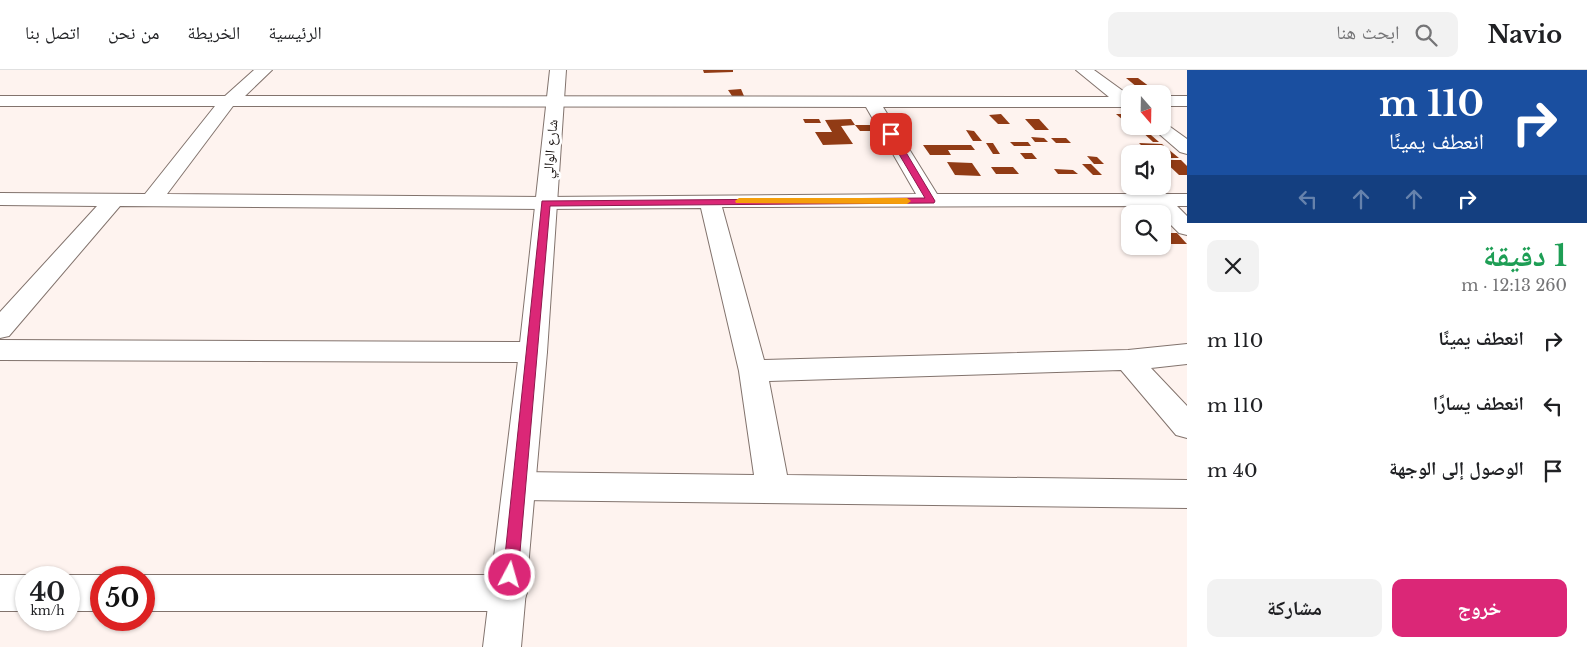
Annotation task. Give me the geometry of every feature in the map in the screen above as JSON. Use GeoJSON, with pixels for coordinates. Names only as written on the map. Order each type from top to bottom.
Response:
{"type":"FeatureCollection","features":[{"type":"Feature","properties":{"kind":"street"},"geometry":{"type":"LineString","coordinates":[[151,200],[227,103],[264,70]]}},
{"type":"Feature","properties":{"kind":"street","name":"شارع الوالي"},"geometry":{"type":"LineString","coordinates":[[502,647],[533,352],[558,70]]}},
{"type":"Feature","properties":{"kind":"street"},"geometry":{"type":"LineString","coordinates":[[1084,70],[1121,96]]}},
{"type":"Feature","properties":{"kind":"street"},"geometry":{"type":"LineString","coordinates":[[0,101],[227,103],[555,101],[1121,102]]}},
{"type":"Feature","properties":{"kind":"street"},"geometry":{"type":"LineString","coordinates":[[871,101],[931,201]]}},
{"type":"Feature","properties":{"kind":"street"},"geometry":{"type":"LineString","coordinates":[[1171,102],[1187,101]]}},
{"type":"Feature","properties":{"kind":"street"},"geometry":{"type":"LineString","coordinates":[[1170,135],[1187,148]]}},
{"type":"Feature","properties":{"kind":"street"},"geometry":{"type":"LineString","coordinates":[[0,199],[546,203],[1187,200]]}},
{"type":"Feature","properties":{"kind":"street"},"geometry":{"type":"LineString","coordinates":[[0,330],[114,200]]}},
{"type":"Feature","properties":{"kind":"street"},"geometry":{"type":"LineString","coordinates":[[1158,200],[1187,228]]}},
{"type":"Feature","properties":{"kind":"street"},"geometry":{"type":"LineString","coordinates":[[710,201],[753,371],[773,490]]}},
{"type":"Feature","properties":{"kind":"street"},"geometry":{"type":"LineString","coordinates":[[0,350],[533,352]]}},
{"type":"Feature","properties":{"kind":"street"},"geometry":{"type":"LineString","coordinates":[[753,371],[1128,360],[1187,354]]}},
{"type":"Feature","properties":{"kind":"street"},"geometry":{"type":"LineString","coordinates":[[1128,360],[1187,426]]}},
{"type":"Feature","properties":{"kind":"street"},"geometry":{"type":"LineString","coordinates":[[519,486],[1187,494]]}},
{"type":"Feature","properties":{"kind":"street"},"geometry":{"type":"LineString","coordinates":[[0,593],[15,593]]}},
{"type":"Feature","properties":{"kind":"street"},"geometry":{"type":"LineString","coordinates":[[155,593],[509,593]]}},
{"type":"Feature","properties":{"kind":"building"},"geometry":{"type":"Polygon","coordinates":[[[703,70],[733,70],[733,72],[704,73],[703,70]]]}},
{"type":"Feature","properties":{"kind":"building"},"geometry":{"type":"Polygon","coordinates":[[[1126,78],[1138,78],[1147,85],[1135,85],[1126,78]]]}},
{"type":"Feature","properties":{"kind":"building"},"geometry":{"type":"Polygon","coordinates":[[[741,89],[744,96],[732,96],[728,90],[741,89]]]}},
{"type":"Feature","properties":{"kind":"building"},"geometry":{"type":"Polygon","coordinates":[[[1001,114],[1010,124],[998,124],[989,115],[1001,114]]]}},
{"type":"Feature","properties":{"kind":"building"},"geometry":{"type":"Polygon","coordinates":[[[803,119],[819,119],[821,123],[805,123],[803,119]]]}},
{"type":"Feature","properties":{"kind":"building"},"geometry":{"type":"Polygon","coordinates":[[[851,119],[855,125],[841,126],[853,144],[823,145],[815,132],[832,132],[825,120],[851,119]]]}},
{"type":"Feature","properties":{"kind":"building"},"geometry":{"type":"Polygon","coordinates":[[[1025,119],[1039,119],[1049,130],[1035,130],[1025,119]]]}},
{"type":"Feature","properties":{"kind":"building"},"geometry":{"type":"Polygon","coordinates":[[[855,125],[870,125],[874,131],[860,131],[855,125]]]}},
{"type":"Feature","properties":{"kind":"building"},"geometry":{"type":"Polygon","coordinates":[[[966,130],[974,131],[982,141],[973,141],[966,130]]]}},
{"type":"Feature","properties":{"kind":"building"},"geometry":{"type":"Polygon","coordinates":[[[1146,135],[1151,135],[1159,142],[1153,142],[1146,135]]]}},
{"type":"Feature","properties":{"kind":"building"},"geometry":{"type":"Polygon","coordinates":[[[1031,137],[1044,138],[1048,142],[1035,142],[1031,137]]]}},
{"type":"Feature","properties":{"kind":"building"},"geometry":{"type":"Polygon","coordinates":[[[1051,138],[1066,138],[1071,143],[1056,143],[1051,138]]]}},
{"type":"Feature","properties":{"kind":"building"},"geometry":{"type":"Polygon","coordinates":[[[1010,142],[1028,142],[1031,146],[1014,146],[1010,142]]]}},
{"type":"Feature","properties":{"kind":"building"},"geometry":{"type":"Polygon","coordinates":[[[986,143],[993,143],[1000,154],[993,154],[986,143]]]}},
{"type":"Feature","properties":{"kind":"building"},"geometry":{"type":"Polygon","coordinates":[[[1139,143],[1163,145],[1141,145],[1139,143]]]}},
{"type":"Feature","properties":{"kind":"building"},"geometry":{"type":"Polygon","coordinates":[[[923,145],[971,145],[975,150],[948,150],[951,155],[930,155],[923,145]]]}},
{"type":"Feature","properties":{"kind":"building"},"geometry":{"type":"Polygon","coordinates":[[[1171,151],[1179,158],[1171,158],[1171,151]]]}},
{"type":"Feature","properties":{"kind":"building"},"geometry":{"type":"Polygon","coordinates":[[[1020,153],[1032,153],[1037,159],[1025,159],[1020,153]]]}},
{"type":"Feature","properties":{"kind":"building"},"geometry":{"type":"Polygon","coordinates":[[[1087,156],[1097,157],[1104,164],[1094,164],[1087,156]]]}},
{"type":"Feature","properties":{"kind":"building"},"geometry":{"type":"Polygon","coordinates":[[[1171,160],[1181,160],[1187,166],[1187,175],[1179,175],[1171,168],[1171,160]]]}},
{"type":"Feature","properties":{"kind":"building"},"geometry":{"type":"Polygon","coordinates":[[[947,162],[972,163],[981,176],[955,175],[947,162]]]}},
{"type":"Feature","properties":{"kind":"building"},"geometry":{"type":"Polygon","coordinates":[[[1082,164],[1091,164],[1102,175],[1093,175],[1082,164]]]}},
{"type":"Feature","properties":{"kind":"building"},"geometry":{"type":"Polygon","coordinates":[[[991,167],[1013,167],[1019,174],[996,174],[991,167]]]}},
{"type":"Feature","properties":{"kind":"building"},"geometry":{"type":"Polygon","coordinates":[[[1054,169],[1073,170],[1078,174],[1058,174],[1054,169]]]}},
{"type":"Feature","properties":{"kind":"building"},"geometry":{"type":"Polygon","coordinates":[[[1171,233],[1177,233],[1187,244],[1171,244],[1171,233]]]}},
{"type":"Feature","properties":{"kind":"slow traffic"},"geometry":{"type":"LineString","coordinates":[[739,201],[907,201]]}},
{"type":"Feature","properties":{"kind":"route"},"geometry":{"type":"LineString","coordinates":[[510,575],[546,203],[931,201],[891,134]]}}]}
